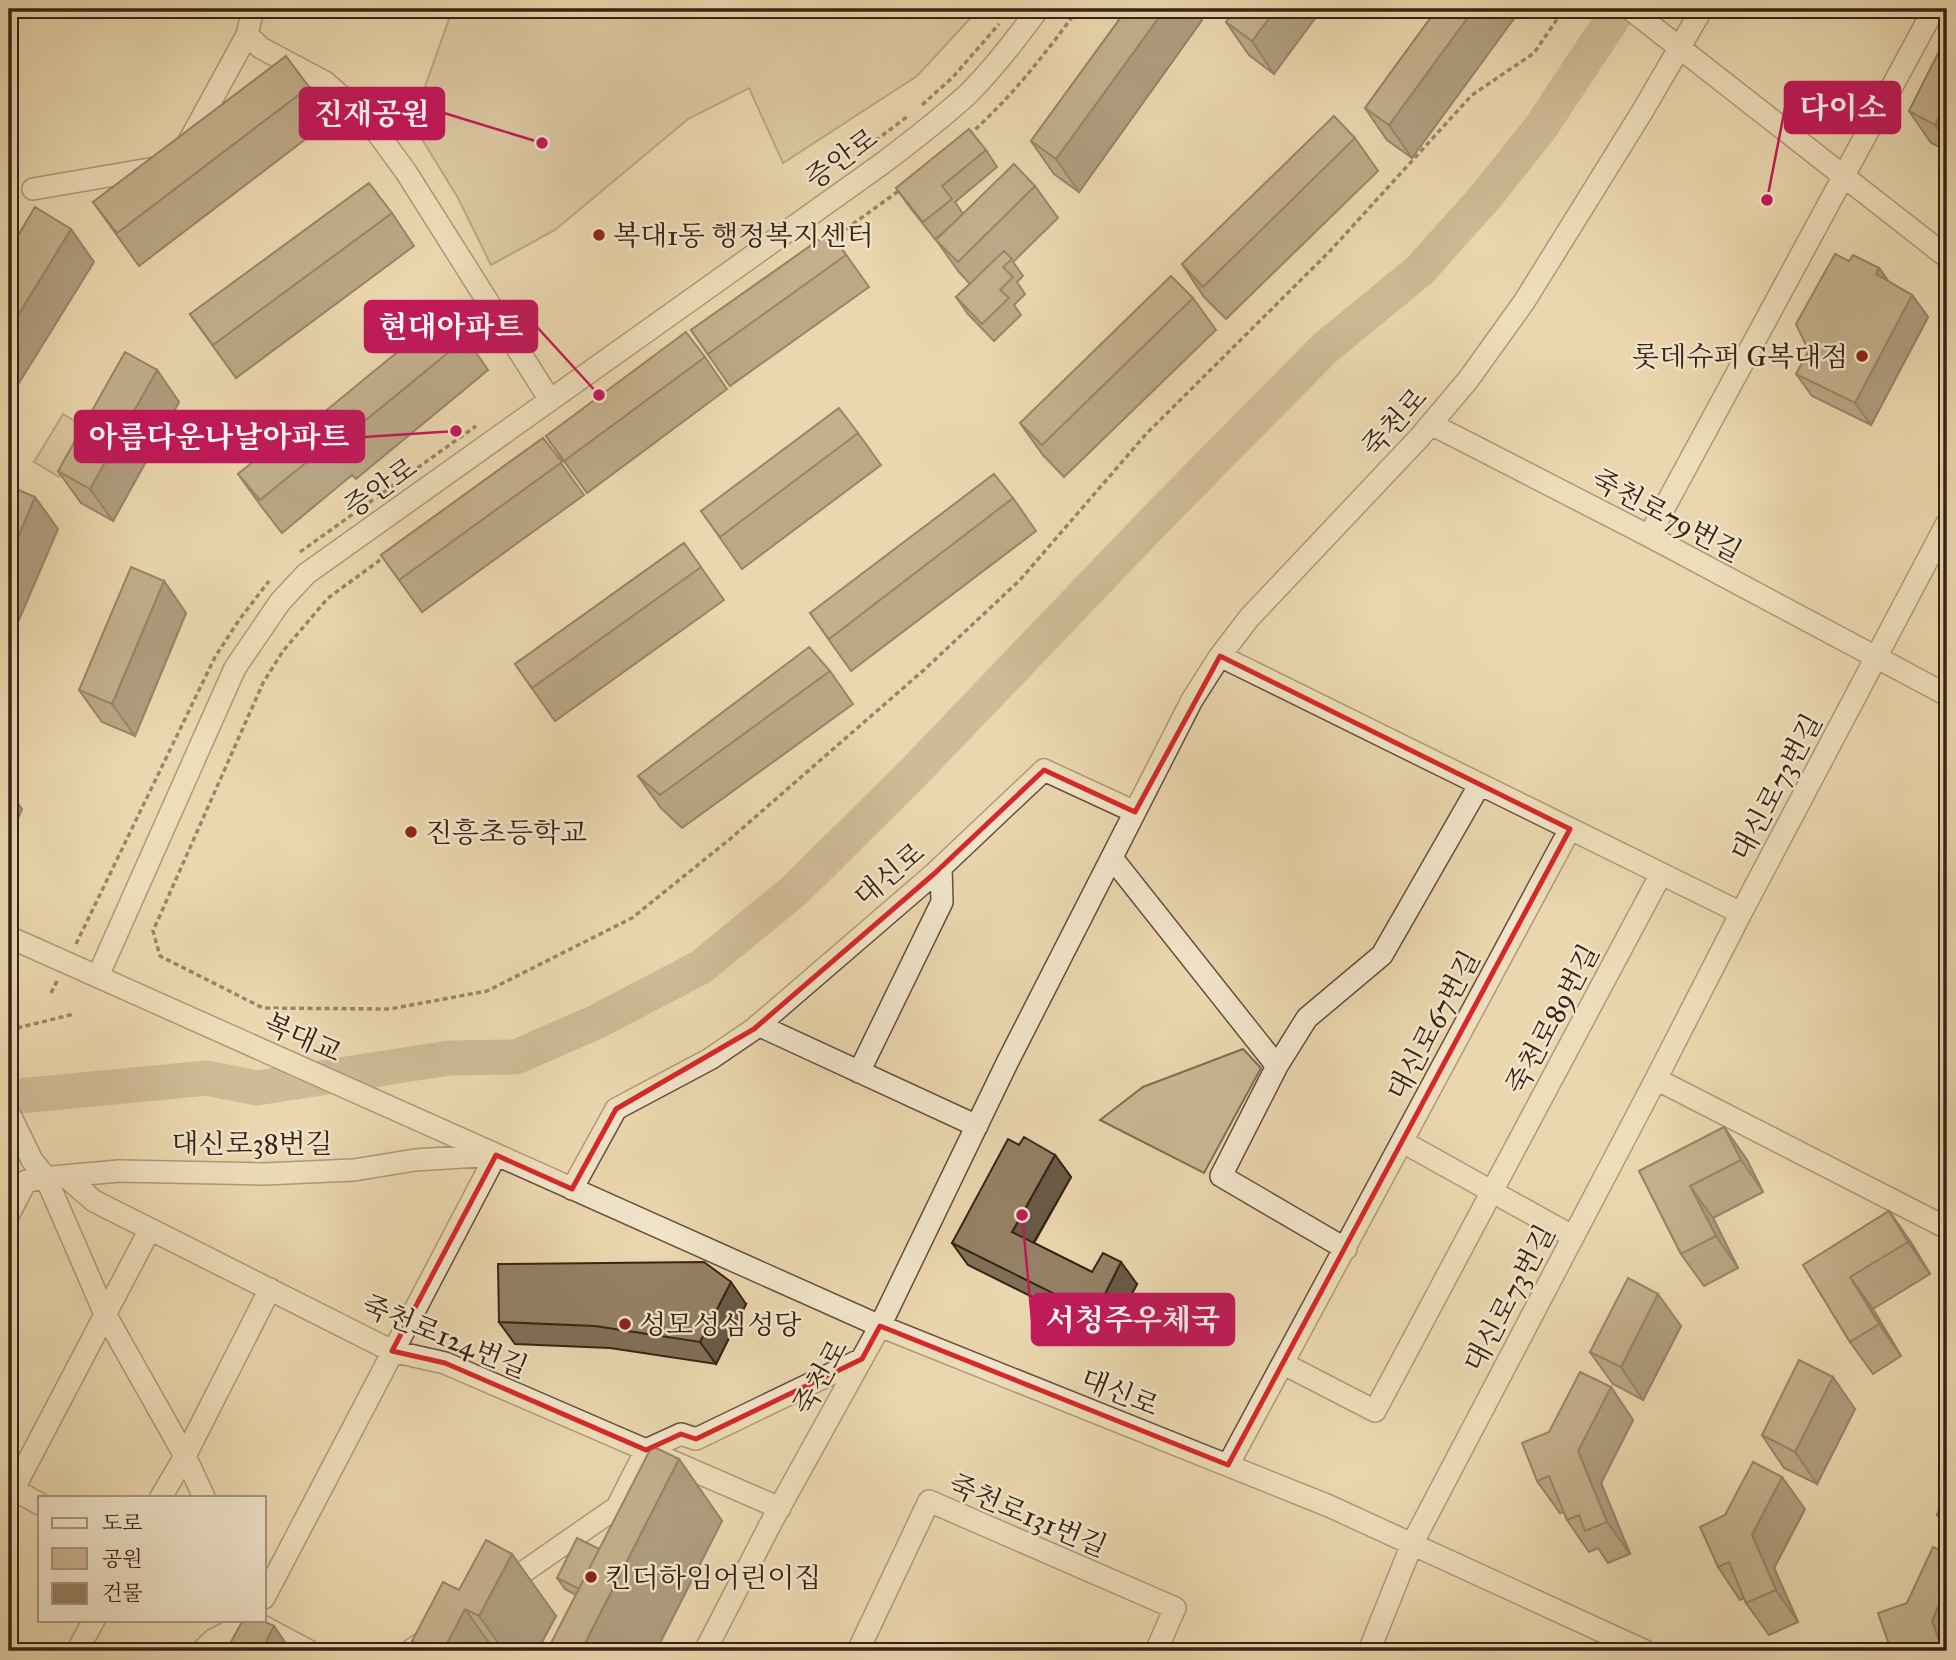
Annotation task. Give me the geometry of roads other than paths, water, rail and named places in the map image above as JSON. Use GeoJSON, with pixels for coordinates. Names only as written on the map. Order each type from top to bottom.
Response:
{"type":"FeatureCollection","features":[{"type":"Feature","properties":{"kind":"street"},"geometry":{"type":"LineString","coordinates":[[33,189],[162,167],[190,142],[247,35],[253,9]]}},
{"type":"Feature","properties":{"kind":"street","name":"증안로"},"geometry":{"type":"LineString","coordinates":[[99,976],[234,668],[280,602],[306,574],[934,124],[969,92],[1038,9]]}},
{"type":"Feature","properties":{"kind":"street"},"geometry":{"type":"LineString","coordinates":[[1630,9],[1947,257]]}},
{"type":"Feature","properties":{"kind":"street","name":"죽천로"},"geometry":{"type":"LineString","coordinates":[[705,1651],[779,1508],[880,1326],[977,1126],[1192,700],[1220,656],[1249,618],[1431,424],[1468,380],[1524,302],[1635,124],[1702,9]]}},
{"type":"Feature","properties":{"kind":"street"},"geometry":{"type":"LineString","coordinates":[[1649,536],[1934,9]]}},
{"type":"Feature","properties":{"kind":"street"},"geometry":{"type":"LineString","coordinates":[[247,35],[261,48],[325,82],[368,120],[406,172],[550,400]]}},
{"type":"Feature","properties":{"kind":"street","name":"죽천로79번길"},"geometry":{"type":"LineString","coordinates":[[1431,424],[1649,536],[1947,695]]}},
{"type":"Feature","properties":{"kind":"street","name":"대신로73번길"},"geometry":{"type":"LineString","coordinates":[[1369,1651],[1412,1544],[1947,523]]}},
{"type":"Feature","properties":{"kind":"street"},"geometry":{"type":"LineString","coordinates":[[1220,656],[1741,913]]}},
{"type":"Feature","properties":{"kind":"street","name":"대신로"},"geometry":{"type":"LineString","coordinates":[[572,1189],[616,1109],[709,1059],[758,1025],[941,867],[1044,770],[1135,812]]}},
{"type":"Feature","properties":{"kind":"street"},"geometry":{"type":"LineString","coordinates":[[1346,1248],[1221,1176],[1277,1066],[1307,1018],[1382,955],[1480,784]]}},
{"type":"Feature","properties":{"kind":"street","name":"대신로67번길"},"geometry":{"type":"LineString","coordinates":[[1228,1465],[1570,829]]}},
{"type":"Feature","properties":{"kind":"street"},"geometry":{"type":"LineString","coordinates":[[1112,858],[1277,1066]]}},
{"type":"Feature","properties":{"kind":"street"},"geometry":{"type":"LineString","coordinates":[[859,1072],[942,902],[941,867]]}},
{"type":"Feature","properties":{"kind":"street","name":"죽천로89번길"},"geometry":{"type":"LineString","coordinates":[[1492,1190],[1661,874]]}},
{"type":"Feature","properties":{"kind":"street"},"geometry":{"type":"LineString","coordinates":[[9,937],[99,976]]}},
{"type":"Feature","properties":{"kind":"street","name":"복대교"},"geometry":{"type":"LineString","coordinates":[[99,976],[491,1152]]}},
{"type":"Feature","properties":{"kind":"street"},"geometry":{"type":"LineString","coordinates":[[758,1025],[977,1126]]}},
{"type":"Feature","properties":{"kind":"street"},"geometry":{"type":"LineString","coordinates":[[1656,1079],[1947,1228]]}},
{"type":"Feature","properties":{"kind":"street"},"geometry":{"type":"LineString","coordinates":[[9,1113],[32,1160],[36,1180],[105,1314],[185,1456],[204,1496]]}},
{"type":"Feature","properties":{"kind":"street"},"geometry":{"type":"LineString","coordinates":[[1403,1142],[1572,1236]]}},
{"type":"Feature","properties":{"kind":"street"},"geometry":{"type":"LineString","coordinates":[[266,1594],[491,1152]]}},
{"type":"Feature","properties":{"kind":"street","name":"대신로"},"geometry":{"type":"LineString","coordinates":[[491,1152],[880,1326],[1329,1506],[1645,1651]]}},
{"type":"Feature","properties":{"kind":"street","name":"대신로38번길"},"geometry":{"type":"LineString","coordinates":[[36,1180],[119,1171],[264,1174],[354,1170],[491,1152]]}},
{"type":"Feature","properties":{"kind":"street"},"geometry":{"type":"LineString","coordinates":[[9,1214],[36,1180]]}},
{"type":"Feature","properties":{"kind":"street","name":"죽천로124번길"},"geometry":{"type":"LineString","coordinates":[[36,1180],[94,1201],[392,1351],[445,1363],[779,1508]]}},
{"type":"Feature","properties":{"kind":"street"},"geometry":{"type":"LineString","coordinates":[[1284,1364],[1375,1411],[1492,1190]]}},
{"type":"Feature","properties":{"kind":"street"},"geometry":{"type":"LineString","coordinates":[[38,1503],[10,1492],[150,1229]]}},
{"type":"Feature","properties":{"kind":"street"},"geometry":{"type":"LineString","coordinates":[[162,1496],[185,1456],[270,1289]]}},
{"type":"Feature","properties":{"kind":"street"},"geometry":{"type":"LineString","coordinates":[[486,1598],[617,1507],[646,1450],[681,1434],[696,1439],[862,1359]]}},
{"type":"Feature","properties":{"kind":"street","name":"죽천로131번길"},"geometry":{"type":"LineString","coordinates":[[858,1651],[929,1501],[1175,1608],[1156,1651]]}},
{"type":"Feature","properties":{"kind":"street"},"geometry":{"type":"LineString","coordinates":[[410,1651],[453,1621]]}},
{"type":"Feature","properties":{"kind":"street"},"geometry":{"type":"LineString","coordinates":[[77,1651],[93,1622]]}},
{"type":"Feature","properties":{"kind":"street"},"geometry":{"type":"LineString","coordinates":[[202,1651],[212,1640],[248,1622]]}},
{"type":"Feature","properties":{"kind":"street"},"geometry":{"type":"LineString","coordinates":[[236,1651],[251,1622]]}},
{"type":"Feature","properties":{"kind":"street"},"geometry":{"type":"LineString","coordinates":[[256,1622],[309,1651]]}},
{"type":"Feature","properties":{"kind":"waterway"},"geometry":{"type":"LineString","coordinates":[[9,1097],[207,1078],[257,1088],[449,1058],[516,1057],[596,1022],[701,967],[795,890],[913,773],[1162,513],[1325,348],[1420,270],[1487,195],[1541,127],[1619,9]]}},
{"type":"Feature","properties":{"kind":"place","name":"진재공원"},"geometry":{"type":"Point","coordinates":[542,143]}},
{"type":"Feature","properties":{"kind":"place","name":"다이소"},"geometry":{"type":"Point","coordinates":[1767,200]}},
{"type":"Feature","properties":{"kind":"place","name":"복대1동 행정복지센터"},"geometry":{"type":"Point","coordinates":[599,235]}},
{"type":"Feature","properties":{"kind":"place","name":"롯데슈퍼 G복대점"},"geometry":{"type":"Point","coordinates":[1862,356]}},
{"type":"Feature","properties":{"kind":"place","name":"현대아파트"},"geometry":{"type":"Point","coordinates":[599,395]}},
{"type":"Feature","properties":{"kind":"place","name":"아름다운나날아파트"},"geometry":{"type":"Point","coordinates":[456,431]}},
{"type":"Feature","properties":{"kind":"place","name":"진흥초등학교"},"geometry":{"type":"Point","coordinates":[411,832]}},
{"type":"Feature","properties":{"kind":"place","name":"서청주우체국"},"geometry":{"type":"Point","coordinates":[1022,1215]}},
{"type":"Feature","properties":{"kind":"place","name":"성모성심성당"},"geometry":{"type":"Point","coordinates":[625,1324]}},
{"type":"Feature","properties":{"kind":"place","name":"킨더하임어린이집"},"geometry":{"type":"Point","coordinates":[591,1577]}}]}
